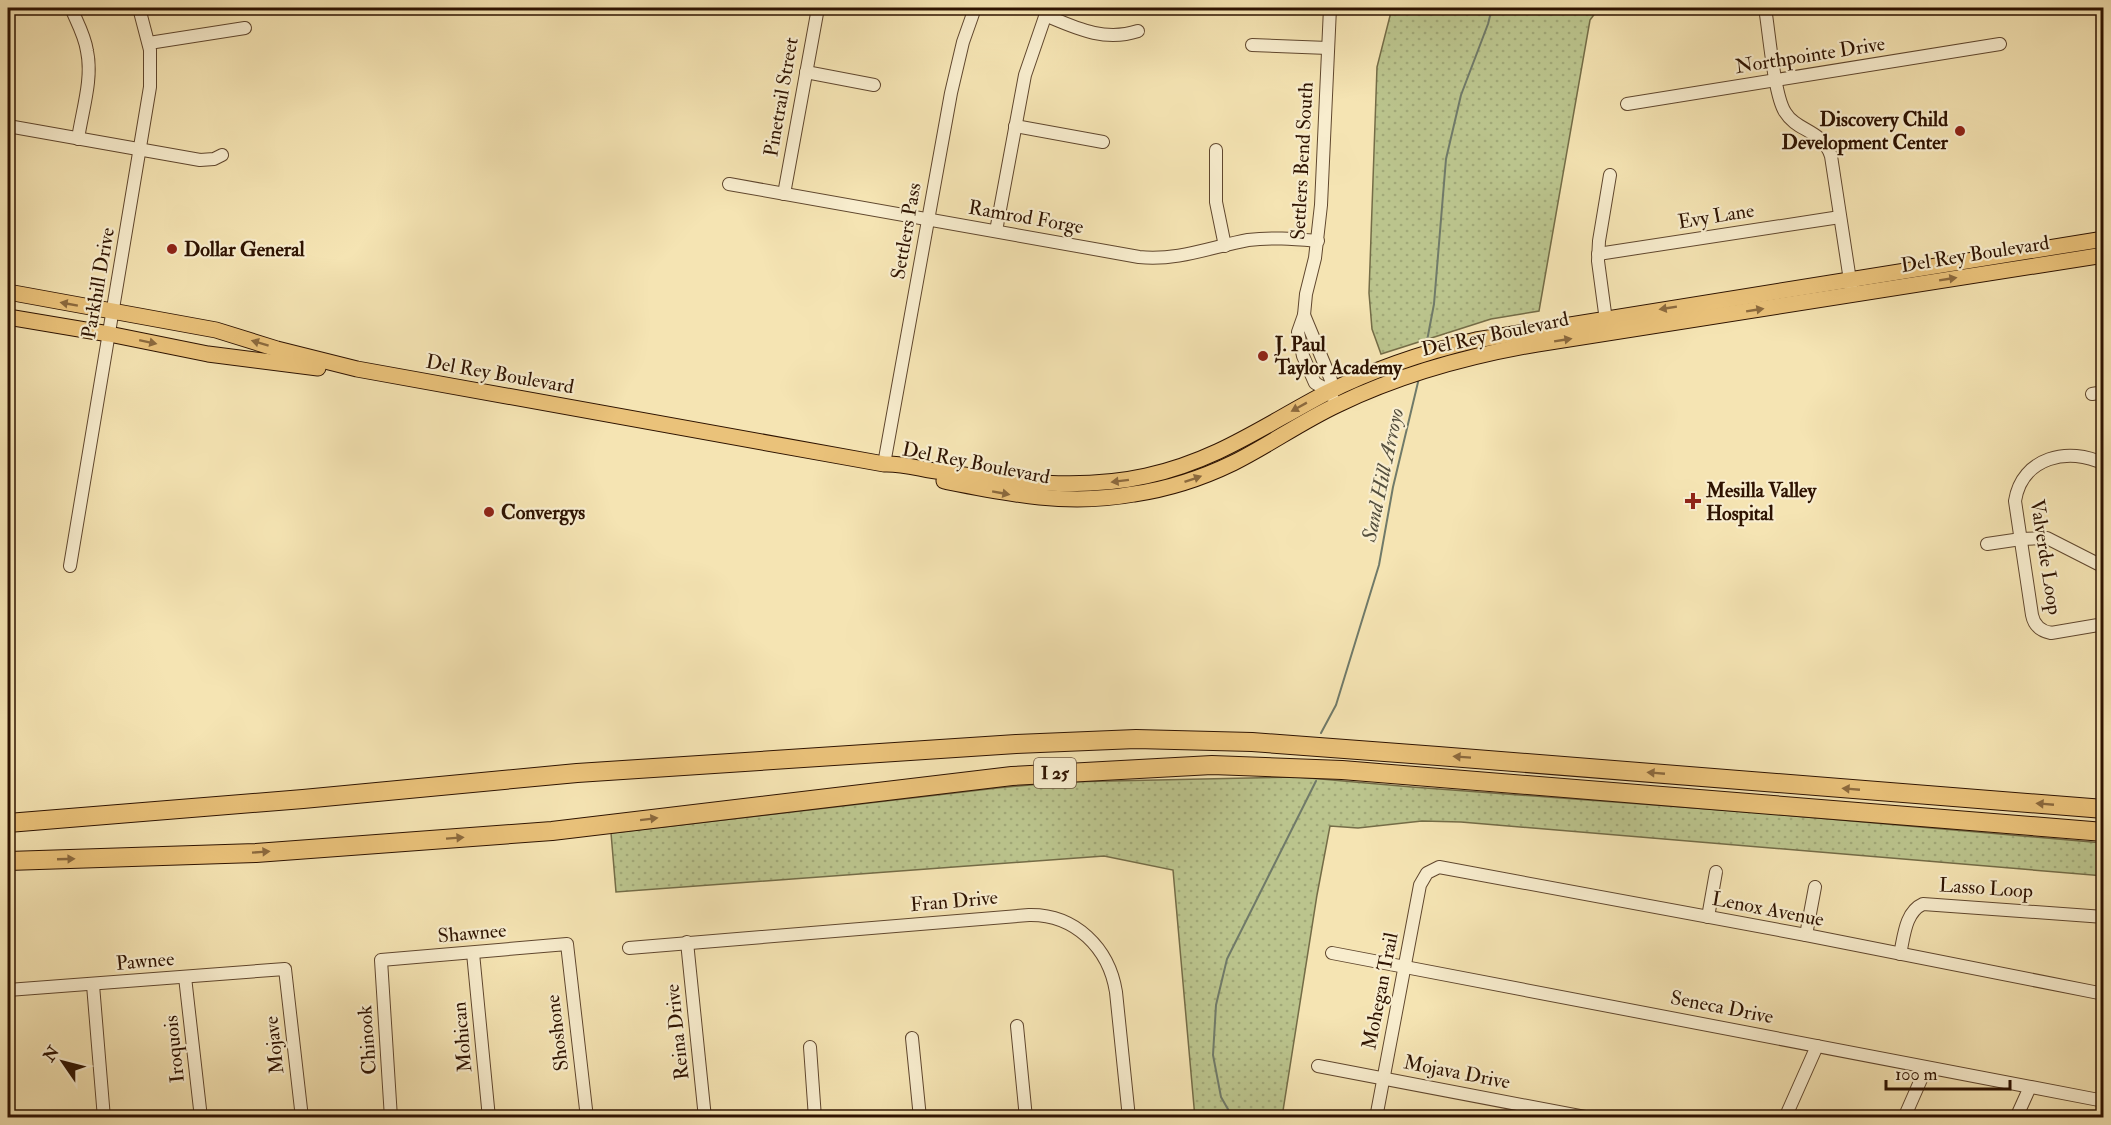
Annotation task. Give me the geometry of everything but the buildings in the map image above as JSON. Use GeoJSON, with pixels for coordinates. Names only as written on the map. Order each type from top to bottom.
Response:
{"type":"FeatureCollection","features":[{"type":"Feature","properties":{"kind":"highway","name":"I 25"},"geometry":{"type":"LineString","coordinates":[[8,823],[280,801],[577,773],[1016,744],[1136,739],[1252,742],[2103,809]]}},
{"type":"Feature","properties":{"kind":"highway","name":"I 25"},"geometry":{"type":"LineString","coordinates":[[8,861],[256,853],[552,831],[1012,776],[1212,765],[1342,770],[2103,832]]}},
{"type":"Feature","properties":{"kind":"main road","name":"Del Rey Boulevard"},"geometry":{"type":"LineString","coordinates":[[1870,292],[1976,267],[1999,255],[2103,239]]}},
{"type":"Feature","properties":{"kind":"main road"},"geometry":{"type":"LineString","coordinates":[[1999,255],[2002,271]]}},
{"type":"Feature","properties":{"kind":"main road","name":"Del Rey Boulevard"},"geometry":{"type":"LineString","coordinates":[[1334,398],[1364,393],[1464,358],[1817,300],[1827,292],[1934,266],[1976,267],[2002,271],[2103,255]]}},
{"type":"Feature","properties":{"kind":"main road"},"geometry":{"type":"LineString","coordinates":[[1851,287],[1862,284],[1870,292],[1873,285],[1879,281],[1921,274],[1934,266]]}},
{"type":"Feature","properties":{"kind":"main road","name":"Del Rey Boulevard"},"geometry":{"type":"LineString","coordinates":[[8,292],[216,330],[357,369],[884,464],[901,472],[1028,497],[1073,500],[1118,497],[1170,486],[1219,469],[1390,365],[1448,347],[1491,336],[1605,317],[1851,287]]}},
{"type":"Feature","properties":{"kind":"main road","name":"Del Rey Boulevard"},"geometry":{"type":"LineString","coordinates":[[8,317],[208,354],[332,369],[357,369]]}},
{"type":"Feature","properties":{"kind":"street"},"geometry":{"type":"LineString","coordinates":[[71,8],[85,41],[89,61],[78,139]]}},
{"type":"Feature","properties":{"kind":"street","name":"Parkhill Drive"},"geometry":{"type":"LineString","coordinates":[[70,566],[151,76],[149,43],[139,8]]}},
{"type":"Feature","properties":{"kind":"street","name":"Pinetrail Street"},"geometry":{"type":"LineString","coordinates":[[784,194],[818,8]]}},
{"type":"Feature","properties":{"kind":"street","name":"Settlers Pass"},"geometry":{"type":"LineString","coordinates":[[884,464],[955,74],[975,8]]}},
{"type":"Feature","properties":{"kind":"street","name":"Settlers Bend South"},"geometry":{"type":"LineString","coordinates":[[1330,8],[1318,241],[1305,299],[1304,315],[1331,380],[1334,398]]}},
{"type":"Feature","properties":{"kind":"street"},"geometry":{"type":"LineString","coordinates":[[1765,8],[1781,105],[1787,116],[1817,136],[1829,151],[1851,287]]}},
{"type":"Feature","properties":{"kind":"street"},"geometry":{"type":"LineString","coordinates":[[996,231],[1028,64],[1047,11],[1084,32],[1099,35],[1122,35],[1138,32]]}},
{"type":"Feature","properties":{"kind":"street"},"geometry":{"type":"LineString","coordinates":[[149,43],[244,28]]}},
{"type":"Feature","properties":{"kind":"street"},"geometry":{"type":"LineString","coordinates":[[1252,45],[1328,48]]}},
{"type":"Feature","properties":{"kind":"street","name":"Northpointe Drive"},"geometry":{"type":"LineString","coordinates":[[1628,104],[2000,45]]}},
{"type":"Feature","properties":{"kind":"street"},"geometry":{"type":"LineString","coordinates":[[806,72],[874,85]]}},
{"type":"Feature","properties":{"kind":"street"},"geometry":{"type":"LineString","coordinates":[[8,126],[204,160],[222,155]]}},
{"type":"Feature","properties":{"kind":"street"},"geometry":{"type":"LineString","coordinates":[[1015,126],[1103,142]]}},
{"type":"Feature","properties":{"kind":"street"},"geometry":{"type":"LineString","coordinates":[[1216,150],[1216,202],[1225,246]]}},
{"type":"Feature","properties":{"kind":"street"},"geometry":{"type":"LineString","coordinates":[[1607,333],[1598,254],[1610,175]]}},
{"type":"Feature","properties":{"kind":"street","name":"Ramrod Forge"},"geometry":{"type":"LineString","coordinates":[[729,184],[1150,258],[1178,257],[1266,238],[1318,241]]}},
{"type":"Feature","properties":{"kind":"street","name":"Evy Lane"},"geometry":{"type":"LineString","coordinates":[[1598,254],[1840,217]]}},
{"type":"Feature","properties":{"kind":"street","name":"Valverde Loop"},"geometry":{"type":"LineString","coordinates":[[2103,464],[2085,456],[2073,455],[2046,460],[2032,468],[2022,480],[2015,506],[2033,618],[2039,629],[2055,632],[2103,624]]}},
{"type":"Feature","properties":{"kind":"street"},"geometry":{"type":"LineString","coordinates":[[1987,544],[2047,538],[2103,567]]}},
{"type":"Feature","properties":{"kind":"street","name":"Lenox Avenue"},"geometry":{"type":"LineString","coordinates":[[1427,873],[1439,867],[1806,935],[2103,994]]}},
{"type":"Feature","properties":{"kind":"street","name":"Mohegan Trail"},"geometry":{"type":"LineString","coordinates":[[1376,1118],[1420,885],[1427,873]]}},
{"type":"Feature","properties":{"kind":"street"},"geometry":{"type":"LineString","coordinates":[[1708,917],[1716,873]]}},
{"type":"Feature","properties":{"kind":"street"},"geometry":{"type":"LineString","coordinates":[[1806,935],[1815,887]]}},
{"type":"Feature","properties":{"kind":"street","name":"Lasso Loop"},"geometry":{"type":"LineString","coordinates":[[1900,954],[1911,914],[1923,904],[2103,917]]}},
{"type":"Feature","properties":{"kind":"street","name":"Fran Drive"},"geometry":{"type":"LineString","coordinates":[[629,948],[1029,915],[1044,915],[1059,920],[1075,927],[1088,937],[1103,955],[1110,968],[1116,992],[1129,1118]]}},
{"type":"Feature","properties":{"kind":"street","name":"Reina Drive"},"geometry":{"type":"LineString","coordinates":[[687,942],[705,1118]]}},
{"type":"Feature","properties":{"kind":"street","name":"Shawnee"},"geometry":{"type":"LineString","coordinates":[[381,960],[567,945]]}},
{"type":"Feature","properties":{"kind":"street","name":"Shoshone"},"geometry":{"type":"LineString","coordinates":[[567,945],[587,1118]]}},
{"type":"Feature","properties":{"kind":"street","name":"Mohican"},"geometry":{"type":"LineString","coordinates":[[473,953],[489,1118]]}},
{"type":"Feature","properties":{"kind":"street","name":"Seneca Drive"},"geometry":{"type":"LineString","coordinates":[[1332,953],[2103,1101]]}},
{"type":"Feature","properties":{"kind":"street","name":"Chinook"},"geometry":{"type":"LineString","coordinates":[[381,960],[391,1118]]}},
{"type":"Feature","properties":{"kind":"street","name":"Pawnee"},"geometry":{"type":"LineString","coordinates":[[8,990],[285,969]]}},
{"type":"Feature","properties":{"kind":"street","name":"Mojave"},"geometry":{"type":"LineString","coordinates":[[285,969],[302,1118]]}},
{"type":"Feature","properties":{"kind":"street","name":"Iroquois"},"geometry":{"type":"LineString","coordinates":[[185,977],[201,1118]]}},
{"type":"Feature","properties":{"kind":"street"},"geometry":{"type":"LineString","coordinates":[[93,985],[104,1118]]}},
{"type":"Feature","properties":{"kind":"street"},"geometry":{"type":"LineString","coordinates":[[1017,1026],[1026,1118]]}},
{"type":"Feature","properties":{"kind":"street"},"geometry":{"type":"LineString","coordinates":[[912,1038],[920,1118]]}},
{"type":"Feature","properties":{"kind":"street"},"geometry":{"type":"LineString","coordinates":[[1785,1118],[1817,1046]]}},
{"type":"Feature","properties":{"kind":"street"},"geometry":{"type":"LineString","coordinates":[[810,1047],[815,1118]]}},
{"type":"Feature","properties":{"kind":"street","name":"Mojava Drive"},"geometry":{"type":"LineString","coordinates":[[1317,1066],[1590,1118]]}},
{"type":"Feature","properties":{"kind":"street"},"geometry":{"type":"LineString","coordinates":[[1904,1118],[1926,1068]]}},
{"type":"Feature","properties":{"kind":"street"},"geometry":{"type":"LineString","coordinates":[[2016,1118],[2030,1087]]}},
{"type":"Feature","properties":{"kind":"green space"},"geometry":{"type":"Polygon","coordinates":[[[1392,8],[1599,8],[1590,20],[1539,311],[1491,319],[1381,354],[1372,329],[1369,293],[1377,67],[1392,8]]]}},
{"type":"Feature","properties":{"kind":"green space"},"geometry":{"type":"Polygon","coordinates":[[[1298,777],[1762,813],[2103,843],[2104,876],[1461,822],[1422,821],[1358,828],[1330,826],[1282,1117],[1195,1118],[1173,870],[1104,856],[616,892],[611,833],[1064,782],[1298,777]]]}},
{"type":"Feature","properties":{"kind":"waterway","name":"Sand Hill Arroyo"},"geometry":{"type":"LineString","coordinates":[[1426,346],[1434,304],[1446,159],[1461,95],[1492,8]]}},
{"type":"Feature","properties":{"kind":"waterway","name":"Sand Hill Arroyo"},"geometry":{"type":"LineString","coordinates":[[1321,733],[1336,705],[1379,565],[1393,487],[1419,378]]}},
{"type":"Feature","properties":{"kind":"waterway","name":"Sand Hill Arroyo"},"geometry":{"type":"LineString","coordinates":[[1233,1118],[1221,1097],[1213,1055],[1216,1005],[1227,959],[1316,781]]}},
{"type":"Feature","properties":{"kind":"place","name":"Discovery Child Development Center"},"geometry":{"type":"Point","coordinates":[1960,131]}},
{"type":"Feature","properties":{"kind":"place","name":"Dollar General"},"geometry":{"type":"Point","coordinates":[172,249]}},
{"type":"Feature","properties":{"kind":"place","name":"J. Paul Taylor Academy"},"geometry":{"type":"Point","coordinates":[1263,356]}},
{"type":"Feature","properties":{"kind":"place","name":"Mesilla Valley Hospital"},"geometry":{"type":"Point","coordinates":[1693,501]}},
{"type":"Feature","properties":{"kind":"place","name":"Convergys"},"geometry":{"type":"Point","coordinates":[489,512]}}]}
